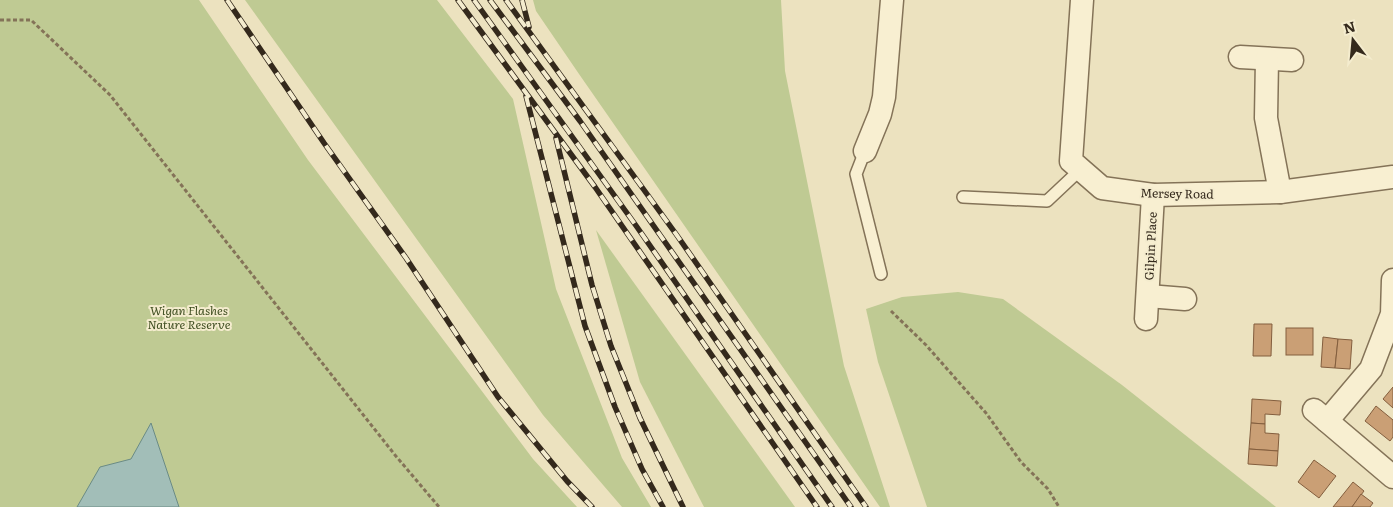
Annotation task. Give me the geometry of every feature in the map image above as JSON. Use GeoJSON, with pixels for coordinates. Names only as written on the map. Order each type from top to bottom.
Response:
{"type":"FeatureCollection","features":[{"type":"Feature","properties":{"kind":"street"},"geometry":{"type":"LineString","coordinates":[[865,151],[880,114],[884,97],[892,0]]}},
{"type":"Feature","properties":{"kind":"street","name":"Mersey Road"},"geometry":{"type":"LineString","coordinates":[[1082,0],[1071,161],[1102,188],[1153,195],[1280,192],[1393,177]]}},
{"type":"Feature","properties":{"kind":"street"},"geometry":{"type":"LineString","coordinates":[[1240,57],[1292,60]]}},
{"type":"Feature","properties":{"kind":"street"},"geometry":{"type":"LineString","coordinates":[[1267,59],[1266,118],[1280,192]]}},
{"type":"Feature","properties":{"kind":"street","name":"Gilpin Place"},"geometry":{"type":"LineString","coordinates":[[1146,319],[1153,195]]}},
{"type":"Feature","properties":{"kind":"street"},"geometry":{"type":"LineString","coordinates":[[1393,280],[1392,314],[1371,369],[1320,415],[1393,476]]}},
{"type":"Feature","properties":{"kind":"street","name":"Gilpin Place"},"geometry":{"type":"LineString","coordinates":[[1148,296],[1185,299]]}},
{"type":"Feature","properties":{"kind":"lane"},"geometry":{"type":"LineString","coordinates":[[865,151],[856,174],[881,274]]}},
{"type":"Feature","properties":{"kind":"lane"},"geometry":{"type":"LineString","coordinates":[[962,197],[1047,201],[1081,169]]}},
{"type":"Feature","properties":{"kind":"path"},"geometry":{"type":"LineString","coordinates":[[0,20],[31,20],[110,95],[395,455],[439,507]]}},
{"type":"Feature","properties":{"kind":"path"},"geometry":{"type":"LineString","coordinates":[[890,311],[926,345],[986,413],[1021,462],[1048,489],[1059,507]]}},
{"type":"Feature","properties":{"kind":"green space","name":"Wigan Flashes Nature Reserve"},"geometry":{"type":"Polygon","coordinates":[[[0,0],[199,0],[308,160],[533,459],[577,507],[0,507],[0,0]]]}},
{"type":"Feature","properties":{"kind":"green space"},"geometry":{"type":"Polygon","coordinates":[[[245,0],[437,0],[513,99],[556,289],[622,458],[651,507],[622,507],[543,415],[245,0]]]}},
{"type":"Feature","properties":{"kind":"green space"},"geometry":{"type":"Polygon","coordinates":[[[533,0],[781,0],[785,71],[844,366],[890,507],[880,507],[579,74],[536,11],[533,0]]]}},
{"type":"Feature","properties":{"kind":"green space"},"geometry":{"type":"Polygon","coordinates":[[[596,230],[795,507],[704,507],[640,382],[596,230]]]}},
{"type":"Feature","properties":{"kind":"green space"},"geometry":{"type":"Polygon","coordinates":[[[958,292],[1003,299],[1122,385],[1276,507],[927,507],[878,362],[866,309],[902,297],[958,292]]]}},
{"type":"Feature","properties":{"kind":"water"},"geometry":{"type":"Polygon","coordinates":[[[151,423],[179,507],[77,507],[100,467],[131,459],[151,423]]]}},
{"type":"Feature","properties":{"kind":"building"},"geometry":{"type":"Polygon","coordinates":[[[1254,324],[1272,324],[1271,356],[1253,356],[1254,324]]]}},
{"type":"Feature","properties":{"kind":"building"},"geometry":{"type":"Polygon","coordinates":[[[1286,328],[1313,328],[1313,355],[1286,355],[1286,328]]]}},
{"type":"Feature","properties":{"kind":"building"},"geometry":{"type":"Polygon","coordinates":[[[1323,337],[1338,339],[1335,368],[1321,367],[1323,337]]]}},
{"type":"Feature","properties":{"kind":"building"},"geometry":{"type":"Polygon","coordinates":[[[1338,339],[1352,340],[1350,369],[1335,368],[1338,339]]]}},
{"type":"Feature","properties":{"kind":"building"},"geometry":{"type":"Polygon","coordinates":[[[1393,387],[1393,408],[1383,399],[1393,387]]]}},
{"type":"Feature","properties":{"kind":"building"},"geometry":{"type":"Polygon","coordinates":[[[1252,399],[1281,401],[1280,415],[1265,414],[1265,424],[1251,423],[1252,399]]]}},
{"type":"Feature","properties":{"kind":"building"},"geometry":{"type":"Polygon","coordinates":[[[1376,406],[1393,420],[1393,437],[1390,441],[1365,421],[1376,406]]]}},
{"type":"Feature","properties":{"kind":"building"},"geometry":{"type":"Polygon","coordinates":[[[1251,423],[1265,424],[1265,433],[1279,434],[1278,451],[1249,449],[1251,423]]]}},
{"type":"Feature","properties":{"kind":"building"},"geometry":{"type":"Polygon","coordinates":[[[1249,449],[1278,451],[1277,466],[1248,464],[1249,449]]]}},
{"type":"Feature","properties":{"kind":"building"},"geometry":{"type":"Polygon","coordinates":[[[1314,460],[1336,476],[1319,498],[1298,482],[1314,460]]]}},
{"type":"Feature","properties":{"kind":"building"},"geometry":{"type":"Polygon","coordinates":[[[1353,482],[1364,491],[1352,507],[1333,507],[1353,482]]]}},
{"type":"Feature","properties":{"kind":"building"},"geometry":{"type":"Polygon","coordinates":[[[1361,494],[1373,503],[1370,507],[1352,507],[1361,494]]]}},
{"type":"Feature","properties":{"kind":"railway"},"geometry":{"type":"LineString","coordinates":[[227,0],[324,143],[406,258],[498,397],[567,481],[592,507]]}},
{"type":"Feature","properties":{"kind":"railway"},"geometry":{"type":"LineString","coordinates":[[458,0],[595,187],[817,507]]}},
{"type":"Feature","properties":{"kind":"railway"},"geometry":{"type":"LineString","coordinates":[[474,0],[637,227],[832,507]]}},
{"type":"Feature","properties":{"kind":"railway"},"geometry":{"type":"LineString","coordinates":[[490,0],[580,121],[851,507]]}},
{"type":"Feature","properties":{"kind":"railway"},"geometry":{"type":"LineString","coordinates":[[506,0],[676,234],[866,507]]}},
{"type":"Feature","properties":{"kind":"railway"},"geometry":{"type":"LineString","coordinates":[[522,0],[529,27]]}},
{"type":"Feature","properties":{"kind":"railway"},"geometry":{"type":"LineString","coordinates":[[526,96],[585,326],[615,407],[642,469],[663,507]]}},
{"type":"Feature","properties":{"kind":"railway"},"geometry":{"type":"LineString","coordinates":[[556,138],[592,285],[611,346],[640,418],[683,507]]}}]}
